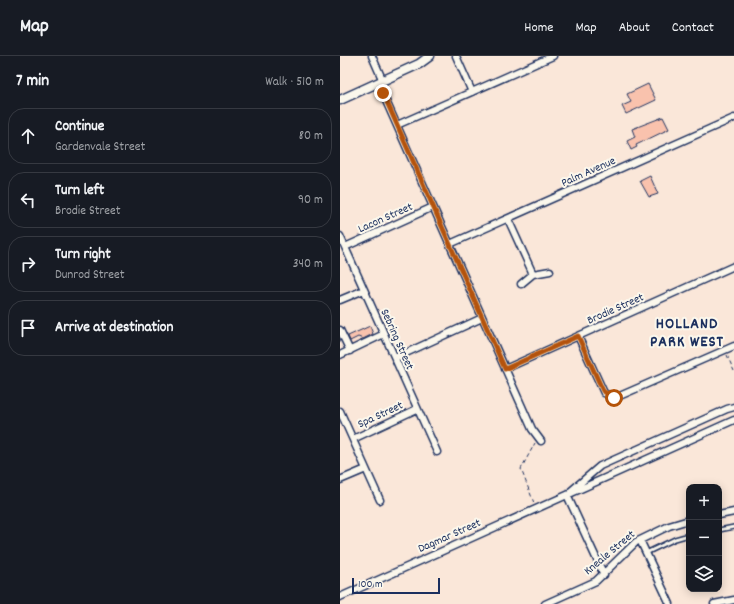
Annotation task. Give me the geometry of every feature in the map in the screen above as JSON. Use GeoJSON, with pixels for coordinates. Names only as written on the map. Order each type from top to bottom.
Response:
{"type":"FeatureCollection","features":[{"type":"Feature","properties":{"kind":"street"},"geometry":{"type":"LineString","coordinates":[[372,56],[397,125],[532,429],[539,439]]}},
{"type":"Feature","properties":{"kind":"street"},"geometry":{"type":"LineString","coordinates":[[340,100],[419,64],[430,56]]}},
{"type":"Feature","properties":{"kind":"street"},"geometry":{"type":"LineString","coordinates":[[456,56],[472,92]]}},
{"type":"Feature","properties":{"kind":"street"},"geometry":{"type":"LineString","coordinates":[[397,125],[553,56]]}},
{"type":"Feature","properties":{"kind":"street","name":"Palm Avenue"},"geometry":{"type":"LineString","coordinates":[[450,244],[734,118]]}},
{"type":"Feature","properties":{"kind":"street","name":"Lacon Street"},"geometry":{"type":"LineString","coordinates":[[345,247],[434,208]]}},
{"type":"Feature","properties":{"kind":"street"},"geometry":{"type":"LineString","coordinates":[[508,219],[533,274]]}},
{"type":"Feature","properties":{"kind":"street","name":"Sebring Street"},"geometry":{"type":"LineString","coordinates":[[340,236],[437,452]]}},
{"type":"Feature","properties":{"kind":"street","name":"Brodie Street"},"geometry":{"type":"LineString","coordinates":[[505,369],[734,266]]}},
{"type":"Feature","properties":{"kind":"street"},"geometry":{"type":"LineString","coordinates":[[521,284],[533,274],[550,271]]}},
{"type":"Feature","properties":{"kind":"street"},"geometry":{"type":"LineString","coordinates":[[340,300],[364,290]]}},
{"type":"Feature","properties":{"kind":"street"},"geometry":{"type":"LineString","coordinates":[[394,358],[482,318]]}},
{"type":"Feature","properties":{"kind":"street"},"geometry":{"type":"LineString","coordinates":[[340,330],[350,351]]}},
{"type":"Feature","properties":{"kind":"street"},"geometry":{"type":"LineString","coordinates":[[340,356],[384,334]]}},
{"type":"Feature","properties":{"kind":"street"},"geometry":{"type":"LineString","coordinates":[[578,336],[603,391],[614,398],[734,346]]}},
{"type":"Feature","properties":{"kind":"street","name":"Dagmar Street"},"geometry":{"type":"LineString","coordinates":[[567,494],[600,466],[734,407]]}},
{"type":"Feature","properties":{"kind":"street","name":"Spa Street"},"geometry":{"type":"LineString","coordinates":[[352,439],[417,409]]}},
{"type":"Feature","properties":{"kind":"street"},"geometry":{"type":"LineString","coordinates":[[340,411],[380,500]]}},
{"type":"Feature","properties":{"kind":"street","name":"Dagmar Street"},"geometry":{"type":"LineString","coordinates":[[340,595],[538,509],[567,494],[734,420]]}},
{"type":"Feature","properties":{"kind":"street"},"geometry":{"type":"LineString","coordinates":[[340,480],[366,469]]}},
{"type":"Feature","properties":{"kind":"street"},"geometry":{"type":"LineString","coordinates":[[567,494],[604,575]]}},
{"type":"Feature","properties":{"kind":"street"},"geometry":{"type":"LineString","coordinates":[[722,514],[734,512]]}},
{"type":"Feature","properties":{"kind":"street","name":"Kneale Street"},"geometry":{"type":"LineString","coordinates":[[545,604],[596,581],[604,575],[627,549],[640,540],[669,526],[686,521]]}},
{"type":"Feature","properties":{"kind":"street"},"geometry":{"type":"LineString","coordinates":[[640,540],[670,604]]}},
{"type":"Feature","properties":{"kind":"street"},"geometry":{"type":"LineString","coordinates":[[714,604],[734,600]]}},
{"type":"Feature","properties":{"kind":"lane"},"geometry":{"type":"LineString","coordinates":[[722,529],[734,527]]}},
{"type":"Feature","properties":{"kind":"lane","name":"Kneale Street"},"geometry":{"type":"LineString","coordinates":[[646,553],[675,539],[686,536]]}},
{"type":"Feature","properties":{"kind":"path"},"geometry":{"type":"LineString","coordinates":[[724,350],[734,371]]}},
{"type":"Feature","properties":{"kind":"path"},"geometry":{"type":"LineString","coordinates":[[538,509],[521,470],[539,439]]}},
{"type":"Feature","properties":{"kind":"shaded area"},"geometry":{"type":"Polygon","coordinates":[[[367,327],[372,338],[354,346],[351,345],[347,336],[367,327]]]}},
{"type":"Feature","properties":{"kind":"building"},"geometry":{"type":"Polygon","coordinates":[[[648,84],[656,100],[626,114],[622,106],[631,102],[627,94],[648,84]]]}},
{"type":"Feature","properties":{"kind":"building"},"geometry":{"type":"Polygon","coordinates":[[[663,117],[669,129],[636,145],[637,147],[631,150],[627,141],[635,137],[632,129],[663,117]]]}},
{"type":"Feature","properties":{"kind":"building"},"geometry":{"type":"Polygon","coordinates":[[[650,176],[658,194],[649,197],[640,181],[650,176]]]}},
{"type":"Feature","properties":{"kind":"building"},"geometry":{"type":"Polygon","coordinates":[[[370,326],[373,334],[363,339],[358,337],[350,341],[348,336],[370,326]]]}},
{"type":"Feature","properties":{"kind":"district","name":"HOLLAND PARK WEST"},"geometry":{"type":"Point","coordinates":[687,331]}},
{"type":"Feature","properties":{"kind":"route"},"geometry":{"type":"LineString","coordinates":[[383,93],[505,369],[578,336],[604,393],[611,398],[614,398]]}}]}
